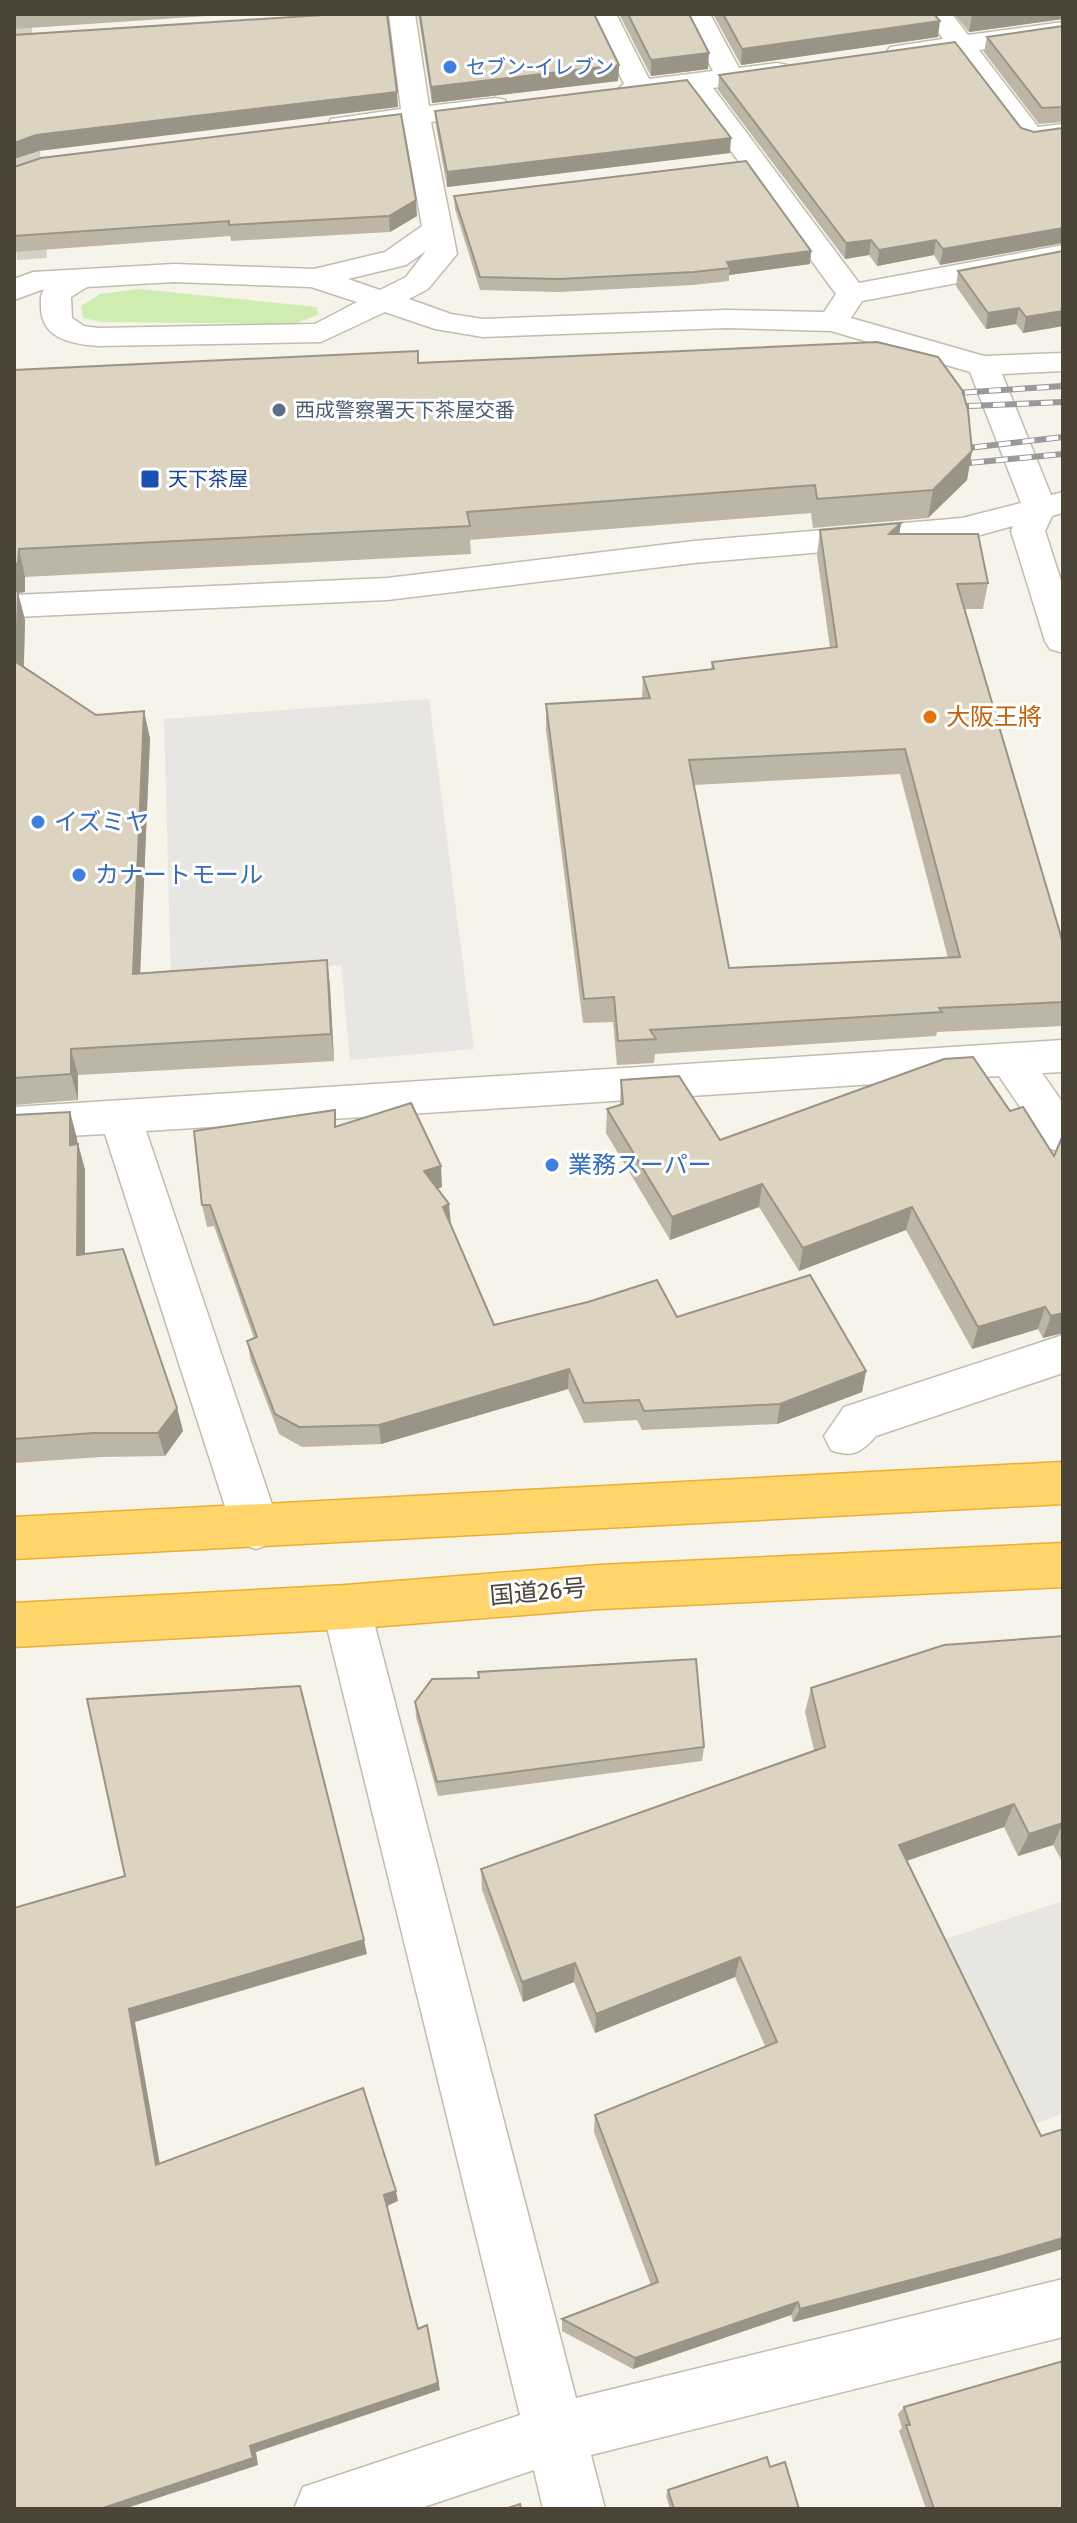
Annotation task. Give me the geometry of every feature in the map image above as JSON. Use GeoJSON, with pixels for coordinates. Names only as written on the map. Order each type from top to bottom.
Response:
{"type":"FeatureCollection","features":[{"type":"Feature","properties":{"kind":"highway"},"geometry":{"type":"LineString","coordinates":[[14,1538],[256,1528],[1063,1483]]}},
{"type":"Feature","properties":{"kind":"highway","name":"国道26号"},"geometry":{"type":"LineString","coordinates":[[14,1625],[346,1607],[600,1587],[1063,1565]]}},
{"type":"Feature","properties":{"kind":"street"},"geometry":{"type":"LineString","coordinates":[[79,279],[56,294],[57,321],[76,335],[98,337],[321,333],[417,283],[442,254],[416,115],[402,14],[371,16]]}},
{"type":"Feature","properties":{"kind":"street"},"geometry":{"type":"LineString","coordinates":[[603,14],[640,89]]}},
{"type":"Feature","properties":{"kind":"street"},"geometry":{"type":"LineString","coordinates":[[697,14],[730,77]]}},
{"type":"Feature","properties":{"kind":"street"},"geometry":{"type":"LineString","coordinates":[[938,14],[1031,136],[1063,132]]}},
{"type":"Feature","properties":{"kind":"street"},"geometry":{"type":"LineString","coordinates":[[868,58],[1063,30]]}},
{"type":"Feature","properties":{"kind":"street"},"geometry":{"type":"LineString","coordinates":[[611,92],[806,66]]}},
{"type":"Feature","properties":{"kind":"street"},"geometry":{"type":"LineString","coordinates":[[695,82],[851,294]]}},
{"type":"Feature","properties":{"kind":"street"},"geometry":{"type":"LineString","coordinates":[[322,127],[521,103]]}},
{"type":"Feature","properties":{"kind":"street"},"geometry":{"type":"LineString","coordinates":[[722,165],[752,162]]}},
{"type":"Feature","properties":{"kind":"street"},"geometry":{"type":"LineString","coordinates":[[314,278],[395,259],[433,215],[461,197]]}},
{"type":"Feature","properties":{"kind":"street"},"geometry":{"type":"LineString","coordinates":[[833,322],[851,294],[1063,254]]}},
{"type":"Feature","properties":{"kind":"street"},"geometry":{"type":"LineString","coordinates":[[14,291],[33,281],[174,273],[314,278],[446,322],[483,328],[726,319],[833,322],[983,366],[1063,362]]}},
{"type":"Feature","properties":{"kind":"street"},"geometry":{"type":"LineString","coordinates":[[983,366],[1051,504]]}},
{"type":"Feature","properties":{"kind":"street"},"geometry":{"type":"LineString","coordinates":[[14,606],[387,589],[694,552],[962,529],[1051,504]]}},
{"type":"Feature","properties":{"kind":"street"},"geometry":{"type":"LineString","coordinates":[[1051,504],[1028,531],[1063,641]]}},
{"type":"Feature","properties":{"kind":"street"},"geometry":{"type":"LineString","coordinates":[[14,1123],[1063,1056]]}},
{"type":"Feature","properties":{"kind":"street"},"geometry":{"type":"LineString","coordinates":[[1010,1059],[1063,1136]]}},
{"type":"Feature","properties":{"kind":"street"},"geometry":{"type":"LineString","coordinates":[[120,1116],[256,1528]]}},
{"type":"Feature","properties":{"kind":"street"},"geometry":{"type":"LineString","coordinates":[[847,1436],[860,1421],[1063,1354]]}},
{"type":"Feature","properties":{"kind":"street"},"geometry":{"type":"LineString","coordinates":[[346,1607],[574,2509]]}},
{"type":"Feature","properties":{"kind":"street"},"geometry":{"type":"LineString","coordinates":[[325,2509],[553,2434],[1063,2308]]}},
{"type":"Feature","properties":{"kind":"green space"},"geometry":{"type":"Polygon","coordinates":[[[139,289],[317,307],[318,315],[293,324],[102,322],[83,318],[81,306],[100,294],[139,289]]]}},
{"type":"Feature","properties":{"kind":"shaded area"},"geometry":{"type":"Polygon","coordinates":[[[429,699],[474,1049],[350,1060],[341,965],[171,979],[164,719],[429,699]]]}},
{"type":"Feature","properties":{"kind":"shaded area"},"geometry":{"type":"Polygon","coordinates":[[[1063,1901],[1063,2113],[1026,2128],[942,1940],[1063,1901]]]}},
{"type":"Feature","properties":{"kind":"building"},"geometry":{"type":"Polygon","coordinates":[[[339,14],[387,14],[397,92],[36,135],[14,143],[14,35],[339,14]]]}},
{"type":"Feature","properties":{"kind":"building"},"geometry":{"type":"Polygon","coordinates":[[[420,14],[594,14],[619,65],[431,87],[420,14]]]}},
{"type":"Feature","properties":{"kind":"building"},"geometry":{"type":"Polygon","coordinates":[[[628,14],[689,14],[709,53],[651,60],[628,14]]]}},
{"type":"Feature","properties":{"kind":"building"},"geometry":{"type":"Polygon","coordinates":[[[723,14],[934,14],[940,21],[742,49],[723,14]]]}},
{"type":"Feature","properties":{"kind":"building"},"geometry":{"type":"Polygon","coordinates":[[[1063,26],[1063,107],[1042,108],[987,37],[1063,26]]]}},
{"type":"Feature","properties":{"kind":"building"},"geometry":{"type":"Polygon","coordinates":[[[955,42],[1021,128],[1034,132],[1063,128],[1063,228],[943,249],[936,240],[879,250],[871,240],[846,243],[719,75],[955,42]]]}},
{"type":"Feature","properties":{"kind":"building"},"geometry":{"type":"Polygon","coordinates":[[[687,80],[731,138],[447,172],[435,111],[687,80]]]}},
{"type":"Feature","properties":{"kind":"building"},"geometry":{"type":"Polygon","coordinates":[[[401,114],[416,200],[389,216],[229,225],[229,221],[14,236],[14,167],[41,158],[401,114]]]}},
{"type":"Feature","properties":{"kind":"building"},"geometry":{"type":"Polygon","coordinates":[[[746,161],[811,251],[727,262],[730,268],[694,272],[559,279],[480,277],[454,196],[746,161]]]}},
{"type":"Feature","properties":{"kind":"building"},"geometry":{"type":"Polygon","coordinates":[[[1063,251],[1063,311],[1026,317],[1019,308],[988,313],[958,271],[1063,251]]]}},
{"type":"Feature","properties":{"kind":"building"},"geometry":{"type":"Polygon","coordinates":[[[877,342],[938,357],[962,390],[968,410],[972,451],[933,490],[817,499],[815,485],[467,512],[470,526],[19,549],[18,563],[14,564],[14,370],[418,351],[418,363],[877,342]]]}},
{"type":"Feature","properties":{"kind":"building"},"geometry":{"type":"Polygon","coordinates":[[[901,523],[889,534],[978,534],[988,583],[957,584],[1063,943],[1063,1002],[939,1008],[942,1012],[650,1030],[656,1039],[618,1041],[614,997],[584,999],[546,704],[650,698],[643,677],[714,669],[712,662],[837,647],[820,530],[901,523]],[[905,749],[689,760],[729,968],[960,957],[905,749]]]}},
{"type":"Feature","properties":{"kind":"building","name":"カナートモール"},"geometry":{"type":"Polygon","coordinates":[[[14,591],[18,591],[16,662],[96,715],[144,711],[133,974],[327,960],[331,1034],[71,1049],[71,1074],[14,1078],[14,591]]]}},
{"type":"Feature","properties":{"kind":"building"},"geometry":{"type":"Polygon","coordinates":[[[973,1057],[1010,1111],[1023,1107],[1054,1156],[1063,1135],[1063,1313],[1051,1316],[1045,1307],[978,1327],[912,1207],[803,1248],[762,1184],[672,1217],[607,1109],[623,1104],[621,1080],[679,1076],[720,1140],[944,1059],[973,1057]]]}},
{"type":"Feature","properties":{"kind":"building"},"geometry":{"type":"Polygon","coordinates":[[[411,1103],[441,1166],[424,1171],[449,1204],[443,1207],[494,1325],[588,1302],[657,1280],[677,1317],[810,1275],[866,1371],[780,1404],[644,1411],[639,1400],[584,1403],[569,1369],[379,1425],[299,1427],[275,1414],[247,1341],[257,1337],[210,1205],[202,1205],[194,1131],[335,1110],[335,1127],[411,1103]]]}},
{"type":"Feature","properties":{"kind":"building"},"geometry":{"type":"Polygon","coordinates":[[[70,1112],[70,1145],[78,1144],[77,1255],[123,1249],[177,1408],[158,1433],[93,1433],[14,1439],[14,1115],[70,1112]]]}},
{"type":"Feature","properties":{"kind":"building"},"geometry":{"type":"Polygon","coordinates":[[[1063,1636],[1063,1823],[1029,1834],[1014,1804],[899,1845],[1041,2136],[1063,2129],[1063,2238],[800,2309],[798,2302],[635,2358],[562,2319],[658,2282],[595,2115],[777,2042],[740,1957],[596,2014],[575,1963],[522,1982],[481,1869],[825,1747],[811,1688],[944,1645],[1063,1636]]]}},
{"type":"Feature","properties":{"kind":"building"},"geometry":{"type":"Polygon","coordinates":[[[696,1659],[704,1747],[437,1782],[415,1702],[432,1679],[479,1678],[478,1672],[696,1659]]]}},
{"type":"Feature","properties":{"kind":"building"},"geometry":{"type":"Polygon","coordinates":[[[300,1686],[364,1940],[129,2009],[156,2165],[363,2088],[396,2191],[384,2195],[418,2329],[427,2325],[438,2383],[250,2446],[253,2458],[100,2509],[14,2509],[14,1908],[125,1876],[87,1699],[300,1686]]]}},
{"type":"Feature","properties":{"kind":"building"},"geometry":{"type":"Polygon","coordinates":[[[1063,2361],[1063,2509],[934,2509],[906,2425],[910,2425],[904,2407],[1063,2361]]]}},
{"type":"Feature","properties":{"kind":"building"},"geometry":{"type":"Polygon","coordinates":[[[767,2457],[770,2467],[785,2462],[799,2509],[674,2509],[668,2490],[767,2457]]]}},
{"type":"Feature","properties":{"kind":"tunnel"},"geometry":{"type":"LineString","coordinates":[[16,14],[32,259]]}},
{"type":"Feature","properties":{"kind":"railway"},"geometry":{"type":"LineString","coordinates":[[941,394],[1063,386]]}},
{"type":"Feature","properties":{"kind":"railway"},"geometry":{"type":"LineString","coordinates":[[945,407],[1063,402]]}},
{"type":"Feature","properties":{"kind":"railway"},"geometry":{"type":"LineString","coordinates":[[951,450],[1063,437]]}},
{"type":"Feature","properties":{"kind":"railway"},"geometry":{"type":"LineString","coordinates":[[948,465],[1063,454]]}},
{"type":"Feature","properties":{"kind":"place","name":"セブン-イレブン"},"geometry":{"type":"Point","coordinates":[450,67]}},
{"type":"Feature","properties":{"kind":"place","name":"西成警察署天下茶屋交番"},"geometry":{"type":"Point","coordinates":[279,410]}},
{"type":"Feature","properties":{"kind":"place","name":"天下茶屋"},"geometry":{"type":"Point","coordinates":[150,479]}},
{"type":"Feature","properties":{"kind":"place","name":"大阪王將"},"geometry":{"type":"Point","coordinates":[930,717]}},
{"type":"Feature","properties":{"kind":"place","name":"イズミヤ"},"geometry":{"type":"Point","coordinates":[38,822]}},
{"type":"Feature","properties":{"kind":"place","name":"カナートモール"},"geometry":{"type":"Point","coordinates":[79,875]}},
{"type":"Feature","properties":{"kind":"place","name":"業務スーパー"},"geometry":{"type":"Point","coordinates":[552,1165]}}]}
